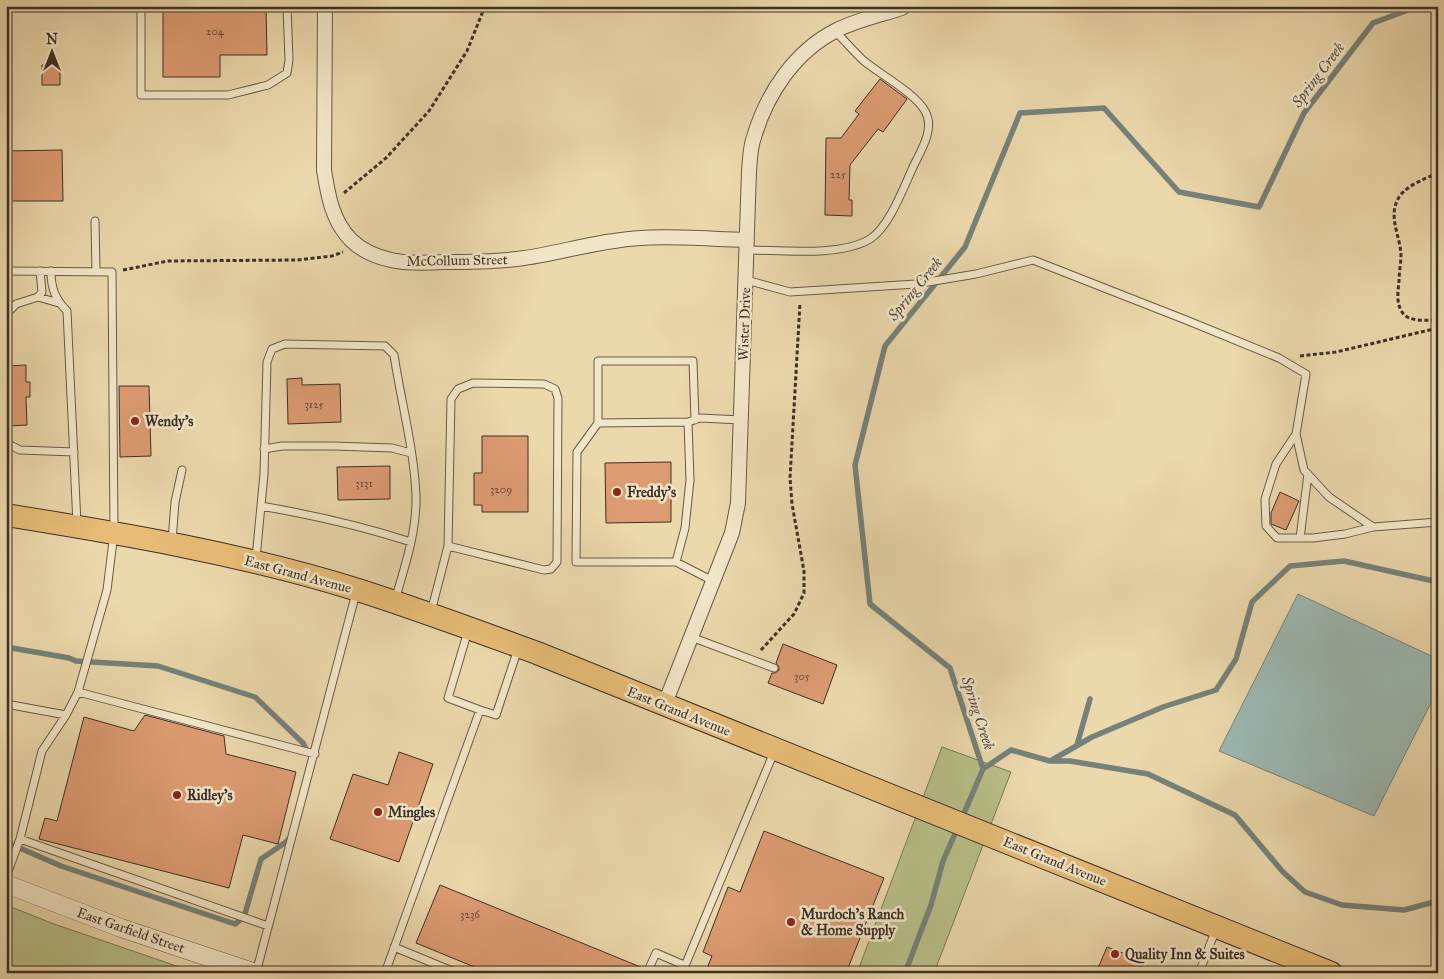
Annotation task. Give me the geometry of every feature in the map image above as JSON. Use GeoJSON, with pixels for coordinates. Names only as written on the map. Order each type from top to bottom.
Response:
{"type":"FeatureCollection","features":[{"type":"Feature","properties":{"kind":"main road","name":"East Grand Avenue"},"geometry":{"type":"LineString","coordinates":[[6,515],[172,544],[255,563],[357,590],[394,602],[519,646],[1331,973]]}},
{"type":"Feature","properties":{"kind":"street","name":"McCollum Street"},"geometry":{"type":"LineString","coordinates":[[325,6],[324,170],[330,205],[339,224],[351,240],[368,253],[392,261],[434,263],[524,258],[615,240],[654,238],[746,245]]}},
{"type":"Feature","properties":{"kind":"street","name":"Wister Drive"},"geometry":{"type":"LineString","coordinates":[[664,706],[732,533],[738,503],[746,245],[753,139],[762,113],[774,90],[787,70],[813,46],[835,31],[904,7]]}},
{"type":"Feature","properties":{"kind":"street","name":"East Garfield Street"},"geometry":{"type":"LineString","coordinates":[[6,884],[121,928],[256,973]]}},
{"type":"Feature","properties":{"kind":"lane"},"geometry":{"type":"LineString","coordinates":[[141,6],[141,94],[228,96],[268,85],[287,73],[289,60],[288,6]]}},
{"type":"Feature","properties":{"kind":"lane"},"geometry":{"type":"LineString","coordinates":[[746,245],[826,251],[855,245],[870,239],[887,219],[926,140],[928,122],[926,113],[919,103],[864,60],[835,31]]}},
{"type":"Feature","properties":{"kind":"lane"},"geometry":{"type":"LineString","coordinates":[[95,221],[96,272]]}},
{"type":"Feature","properties":{"kind":"lane"},"geometry":{"type":"LineString","coordinates":[[746,280],[790,292],[916,284],[976,274],[1033,260],[1279,358],[1306,374],[1296,434],[1304,470],[1330,497],[1373,527]]}},
{"type":"Feature","properties":{"kind":"lane"},"geometry":{"type":"LineString","coordinates":[[6,271],[112,272],[114,533],[107,590],[78,692],[66,715],[42,751],[20,840],[6,877]]}},
{"type":"Feature","properties":{"kind":"lane"},"geometry":{"type":"LineString","coordinates":[[38,297],[42,292],[40,271]]}},
{"type":"Feature","properties":{"kind":"lane"},"geometry":{"type":"LineString","coordinates":[[50,271],[51,287],[59,303],[67,311],[77,526]]}},
{"type":"Feature","properties":{"kind":"lane"},"geometry":{"type":"LineString","coordinates":[[6,315],[16,304],[38,297],[59,303]]}},
{"type":"Feature","properties":{"kind":"lane"},"geometry":{"type":"LineString","coordinates":[[255,563],[261,506],[267,362],[272,349],[285,344],[386,346],[394,355],[416,496],[412,542],[394,602]]}},
{"type":"Feature","properties":{"kind":"lane"},"geometry":{"type":"LineString","coordinates":[[676,562],[685,528],[690,480],[693,361],[598,361],[598,423],[577,452],[576,562],[676,562],[713,581]]}},
{"type":"Feature","properties":{"kind":"lane"},"geometry":{"type":"LineString","coordinates":[[430,615],[448,546],[451,399],[458,388],[473,383],[544,384],[555,389],[558,398],[558,562],[551,569],[544,570],[448,546]]}},
{"type":"Feature","properties":{"kind":"lane"},"geometry":{"type":"LineString","coordinates":[[598,423],[691,421],[700,418],[741,420]]}},
{"type":"Feature","properties":{"kind":"lane"},"geometry":{"type":"LineString","coordinates":[[1296,434],[1276,464],[1265,499],[1266,526],[1276,538],[1313,538],[1345,534],[1373,527],[1438,522]]}},
{"type":"Feature","properties":{"kind":"lane"},"geometry":{"type":"LineString","coordinates":[[6,437],[10,445],[20,450],[74,452]]}},
{"type":"Feature","properties":{"kind":"lane"},"geometry":{"type":"LineString","coordinates":[[264,448],[333,446],[392,448],[410,454]]}},
{"type":"Feature","properties":{"kind":"lane"},"geometry":{"type":"LineString","coordinates":[[172,544],[175,502],[182,470]]}},
{"type":"Feature","properties":{"kind":"lane"},"geometry":{"type":"LineString","coordinates":[[1300,538],[1308,474]]}},
{"type":"Feature","properties":{"kind":"lane"},"geometry":{"type":"LineString","coordinates":[[261,506],[362,526],[412,542]]}},
{"type":"Feature","properties":{"kind":"lane"},"geometry":{"type":"LineString","coordinates":[[256,973],[357,590]]}},
{"type":"Feature","properties":{"kind":"lane"},"geometry":{"type":"LineString","coordinates":[[469,628],[448,698],[480,710],[496,714],[519,646]]}},
{"type":"Feature","properties":{"kind":"lane"},"geometry":{"type":"LineString","coordinates":[[691,637],[774,668]]}},
{"type":"Feature","properties":{"kind":"lane"},"geometry":{"type":"LineString","coordinates":[[78,692],[315,754]]}},
{"type":"Feature","properties":{"kind":"lane"},"geometry":{"type":"LineString","coordinates":[[6,704],[66,715]]}},
{"type":"Feature","properties":{"kind":"lane"},"geometry":{"type":"LineString","coordinates":[[385,973],[480,710]]}},
{"type":"Feature","properties":{"kind":"lane"},"geometry":{"type":"LineString","coordinates":[[682,973],[775,750]]}},
{"type":"Feature","properties":{"kind":"lane"},"geometry":{"type":"LineString","coordinates":[[20,840],[268,926]]}},
{"type":"Feature","properties":{"kind":"lane"},"geometry":{"type":"LineString","coordinates":[[1199,973],[1217,927]]}},
{"type":"Feature","properties":{"kind":"lane"},"geometry":{"type":"LineString","coordinates":[[394,947],[457,973]]}},
{"type":"Feature","properties":{"kind":"lane"},"geometry":{"type":"LineString","coordinates":[[647,973],[656,953],[684,965]]}},
{"type":"Feature","properties":{"kind":"path"},"geometry":{"type":"LineString","coordinates":[[330,205],[386,158],[429,112],[467,50],[485,6]]}},
{"type":"Feature","properties":{"kind":"path"},"geometry":{"type":"LineString","coordinates":[[1438,173],[1409,188],[1397,199],[1394,210],[1401,253],[1398,299],[1402,312],[1410,319],[1438,319]]}},
{"type":"Feature","properties":{"kind":"path"},"geometry":{"type":"LineString","coordinates":[[112,272],[168,261],[297,260],[332,256],[360,246]]}},
{"type":"Feature","properties":{"kind":"path"},"geometry":{"type":"LineString","coordinates":[[752,660],[794,614],[804,593],[804,571],[792,504],[790,478],[800,292]]}},
{"type":"Feature","properties":{"kind":"path"},"geometry":{"type":"LineString","coordinates":[[1279,358],[1336,352],[1438,328]]}},
{"type":"Feature","properties":{"kind":"path"},"geometry":{"type":"LineString","coordinates":[[12,973],[42,968],[156,973]]}},
{"type":"Feature","properties":{"kind":"green space"},"geometry":{"type":"Polygon","coordinates":[[[942,747],[1011,772],[934,973],[857,973],[942,747]]]}},
{"type":"Feature","properties":{"kind":"green space"},"geometry":{"type":"Polygon","coordinates":[[[6,905],[54,924],[197,973],[6,973],[6,905]]]}},
{"type":"Feature","properties":{"kind":"water"},"geometry":{"type":"Polygon","coordinates":[[[1298,594],[1438,659],[1438,689],[1374,816],[1219,751],[1298,594]]]}},
{"type":"Feature","properties":{"kind":"building"},"geometry":{"type":"Polygon","coordinates":[[[163,6],[266,6],[267,55],[220,55],[220,77],[163,77],[163,6]]]}},
{"type":"Feature","properties":{"kind":"building"},"geometry":{"type":"Polygon","coordinates":[[[42,65],[60,65],[60,85],[42,85],[42,65]]]}},
{"type":"Feature","properties":{"kind":"building"},"geometry":{"type":"Polygon","coordinates":[[[880,79],[907,99],[883,132],[878,129],[850,165],[849,200],[852,200],[852,216],[825,215],[826,138],[841,138],[859,114],[855,111],[880,79]]]}},
{"type":"Feature","properties":{"kind":"building"},"geometry":{"type":"Polygon","coordinates":[[[62,150],[63,201],[6,201],[6,151],[62,150]]]}},
{"type":"Feature","properties":{"kind":"building"},"geometry":{"type":"Polygon","coordinates":[[[26,365],[26,382],[30,382],[30,397],[26,397],[27,425],[8,426],[6,366],[26,365]]]}},
{"type":"Feature","properties":{"kind":"building"},"geometry":{"type":"Polygon","coordinates":[[[302,378],[302,385],[340,384],[341,422],[288,424],[287,379],[302,378]]]}},
{"type":"Feature","properties":{"kind":"building","name":"Wendy's"},"geometry":{"type":"Polygon","coordinates":[[[119,386],[149,386],[151,456],[120,457],[119,386]]]}},
{"type":"Feature","properties":{"kind":"building"},"geometry":{"type":"Polygon","coordinates":[[[482,436],[528,436],[528,512],[482,512],[482,505],[474,505],[474,473],[482,473],[482,436]]]}},
{"type":"Feature","properties":{"kind":"building"},"geometry":{"type":"Polygon","coordinates":[[[671,462],[671,522],[606,523],[605,463],[671,462]]]}},
{"type":"Feature","properties":{"kind":"building"},"geometry":{"type":"Polygon","coordinates":[[[390,466],[390,499],[338,500],[337,467],[390,466]]]}},
{"type":"Feature","properties":{"kind":"building"},"geometry":{"type":"Polygon","coordinates":[[[1280,492],[1299,501],[1286,530],[1271,524],[1271,513],[1280,492]]]}},
{"type":"Feature","properties":{"kind":"building"},"geometry":{"type":"Polygon","coordinates":[[[783,644],[837,665],[823,704],[768,683],[772,673],[779,670],[776,663],[783,644]]]}},
{"type":"Feature","properties":{"kind":"building","name":"Ridley's"},"geometry":{"type":"Polygon","coordinates":[[[145,715],[224,736],[226,754],[296,772],[278,844],[243,835],[229,888],[39,839],[45,818],[57,821],[84,717],[134,731],[145,715]]]}},
{"type":"Feature","properties":{"kind":"building","name":"Mingles"},"geometry":{"type":"Polygon","coordinates":[[[399,752],[433,764],[399,862],[330,839],[353,774],[388,785],[399,752]]]}},
{"type":"Feature","properties":{"kind":"building","name":"Murdoch's Ranch & Home Supply"},"geometry":{"type":"Polygon","coordinates":[[[764,831],[884,878],[846,973],[705,973],[712,956],[703,952],[728,887],[740,892],[764,831]]]}},
{"type":"Feature","properties":{"kind":"building"},"geometry":{"type":"Polygon","coordinates":[[[440,885],[643,968],[642,973],[489,973],[416,943],[440,885]]]}},
{"type":"Feature","properties":{"kind":"building","name":"Quality Inn & Suites"},"geometry":{"type":"Polygon","coordinates":[[[1107,947],[1144,961],[1140,973],[1096,973],[1107,947]]]}},
{"type":"Feature","properties":{"kind":"waterway","name":"Spring Creek"},"geometry":{"type":"LineString","coordinates":[[962,818],[983,769],[950,668],[870,604],[855,465],[885,346],[965,247],[1020,113],[1104,108],[1179,192],[1259,207],[1304,113],[1373,23],[1419,6]]}},
{"type":"Feature","properties":{"kind":"waterway"},"geometry":{"type":"LineString","coordinates":[[1052,760],[1092,737],[1163,707],[1216,690],[1236,659],[1252,602],[1290,566],[1344,561],[1438,582]]}},
{"type":"Feature","properties":{"kind":"waterway"},"geometry":{"type":"LineString","coordinates":[[6,647],[69,658],[76,661],[158,666],[255,697],[303,743],[308,753]]}},
{"type":"Feature","properties":{"kind":"waterway"},"geometry":{"type":"LineString","coordinates":[[1077,745],[1090,699]]}},
{"type":"Feature","properties":{"kind":"waterway"},"geometry":{"type":"LineString","coordinates":[[983,769],[1011,750],[1050,761],[1070,761],[1148,774],[1235,815],[1283,872],[1305,892],[1342,905],[1404,910],[1438,901]]}},
{"type":"Feature","properties":{"kind":"waterway","name":"Spring Creek"},"geometry":{"type":"LineString","coordinates":[[905,973],[931,905],[943,861],[958,827]]}},
{"type":"Feature","properties":{"kind":"waterway"},"geometry":{"type":"LineString","coordinates":[[6,842],[61,866],[235,924],[244,917],[261,859],[286,842],[292,835]]}},
{"type":"Feature","properties":{"kind":"place","name":"Wendy's"},"geometry":{"type":"Point","coordinates":[135,421]}},
{"type":"Feature","properties":{"kind":"place","name":"Freddy's"},"geometry":{"type":"Point","coordinates":[617,492]}},
{"type":"Feature","properties":{"kind":"place","name":"Ridley's"},"geometry":{"type":"Point","coordinates":[177,795]}},
{"type":"Feature","properties":{"kind":"place","name":"Mingles"},"geometry":{"type":"Point","coordinates":[378,812]}},
{"type":"Feature","properties":{"kind":"place","name":"Murdoch's Ranch & Home Supply"},"geometry":{"type":"Point","coordinates":[791,922]}},
{"type":"Feature","properties":{"kind":"place","name":"Quality Inn & Suites"},"geometry":{"type":"Point","coordinates":[1115,954]}}]}
